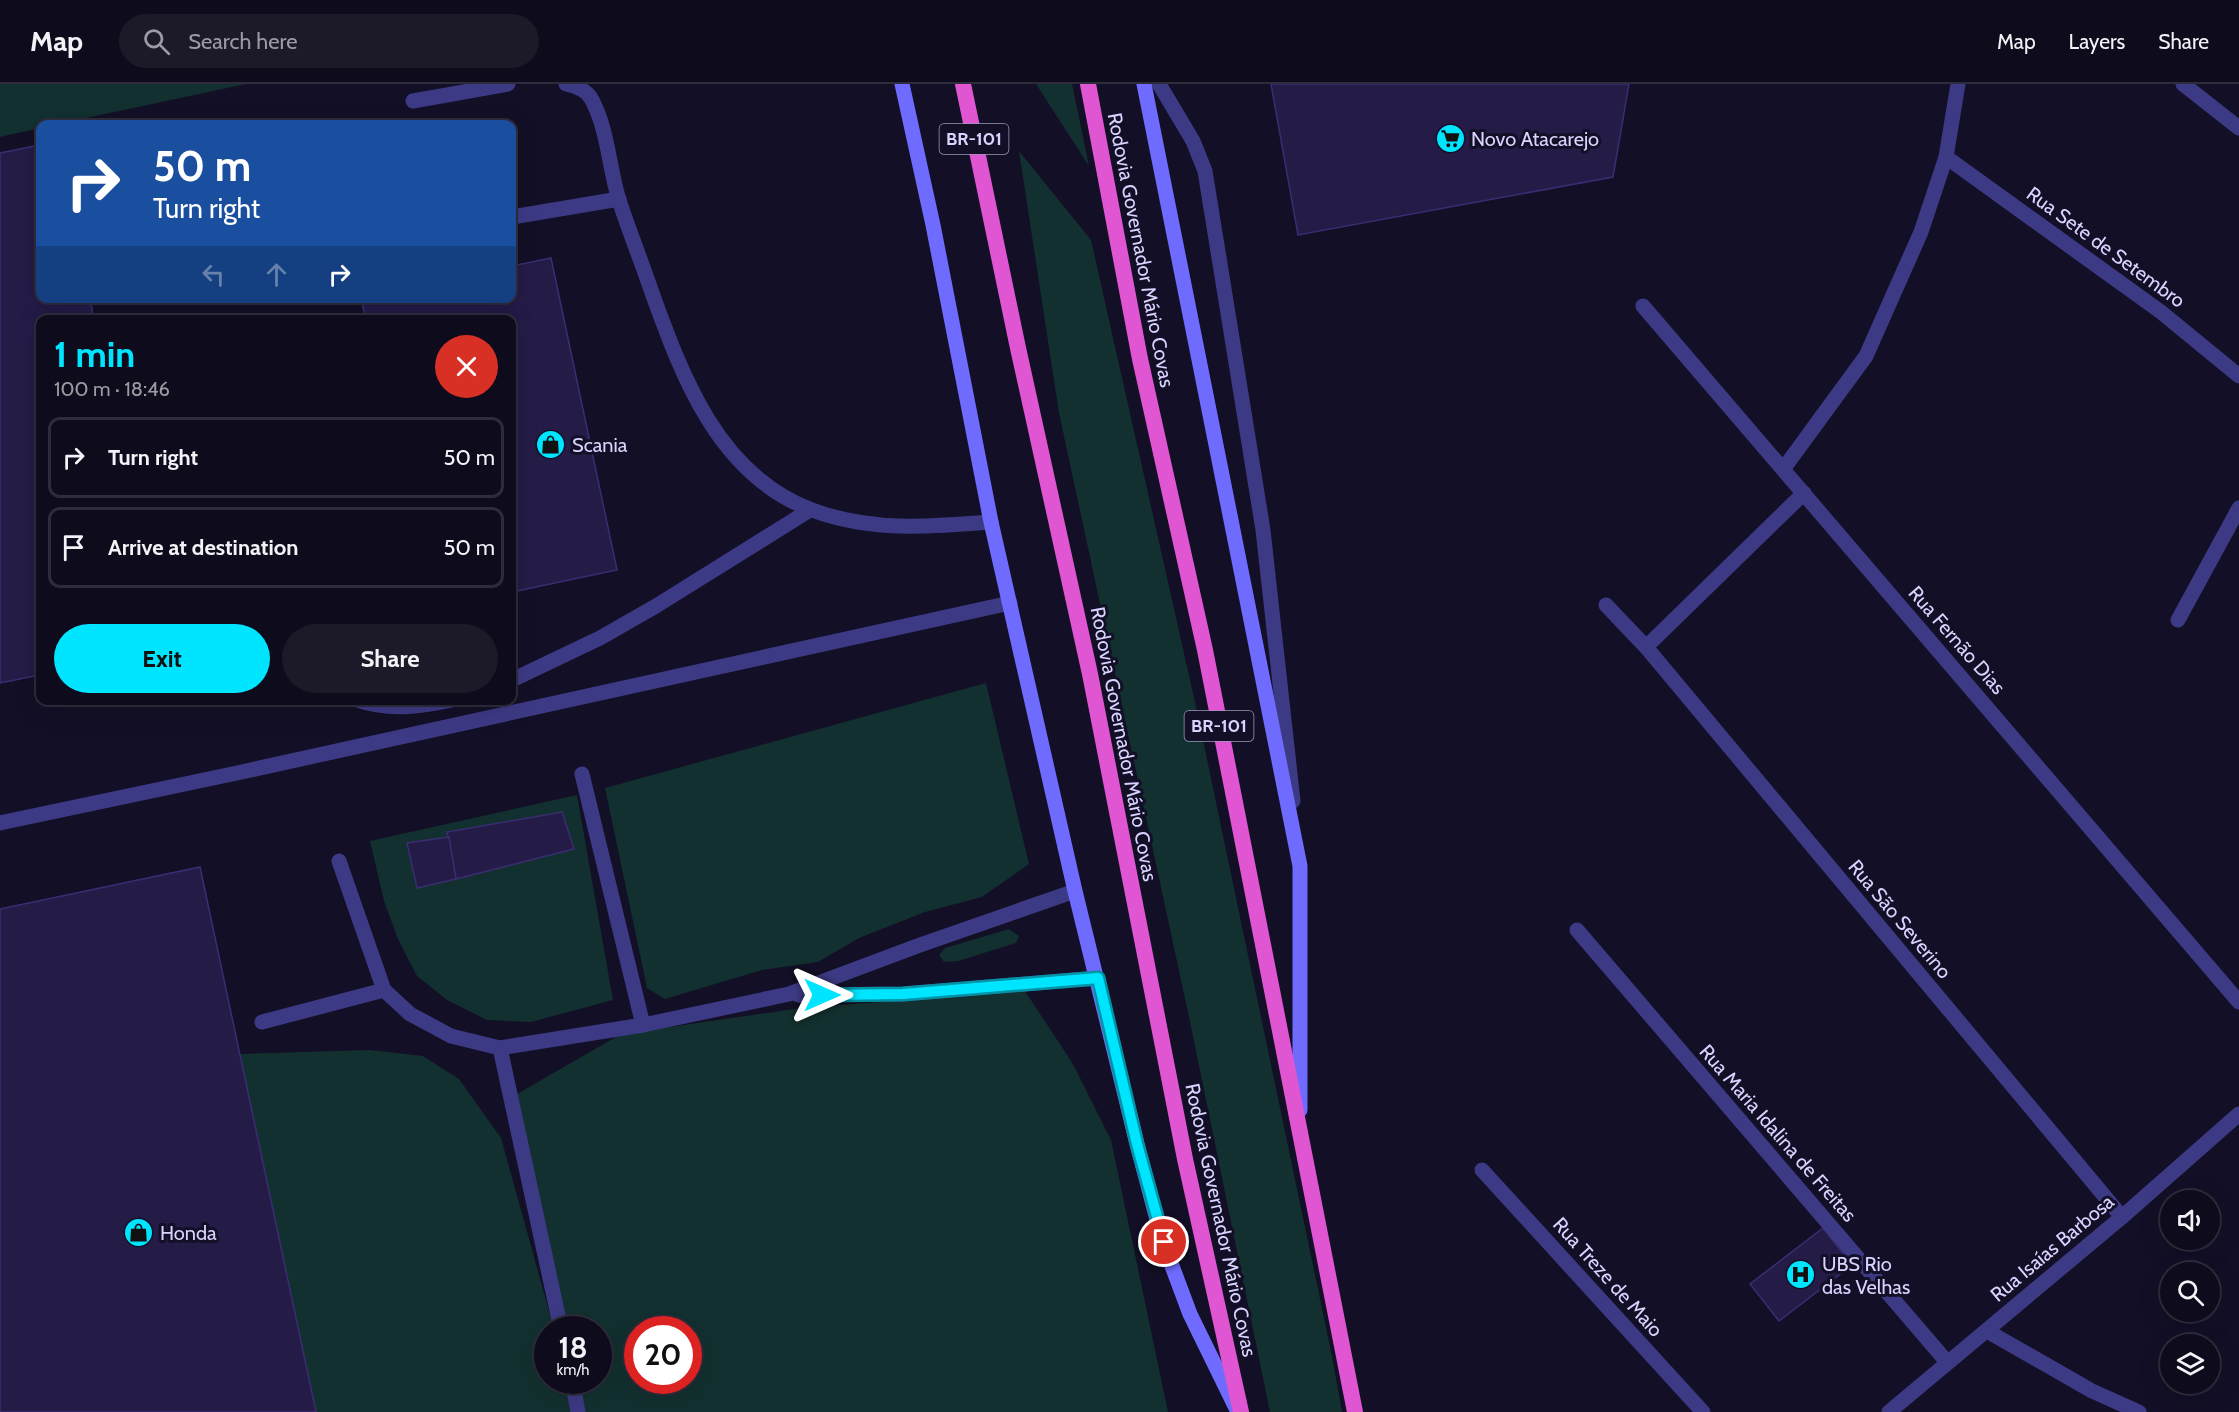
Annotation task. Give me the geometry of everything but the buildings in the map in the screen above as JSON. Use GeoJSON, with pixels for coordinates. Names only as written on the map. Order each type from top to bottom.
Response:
{"type":"FeatureCollection","features":[{"type":"Feature","properties":{"kind":"highway","name":"Rodovia Governador Mário Covas"},"geometry":{"type":"LineString","coordinates":[[963,84],[1090,674],[1185,1159],[1239,1412]]}},
{"type":"Feature","properties":{"kind":"highway","name":"Rodovia Governador Mário Covas"},"geometry":{"type":"LineString","coordinates":[[1088,84],[1140,359],[1205,650],[1355,1412]]}},
{"type":"Feature","properties":{"kind":"main road"},"geometry":{"type":"LineString","coordinates":[[902,84],[933,225],[991,522],[1075,891],[1137,1144],[1164,1242],[1190,1314],[1239,1412]]}},
{"type":"Feature","properties":{"kind":"main road"},"geometry":{"type":"LineString","coordinates":[[1144,84],[1300,866],[1300,1137]]}},
{"type":"Feature","properties":{"kind":"street"},"geometry":{"type":"LineString","coordinates":[[413,101],[508,84]]}},
{"type":"Feature","properties":{"kind":"street"},"geometry":{"type":"LineString","coordinates":[[566,84],[574,86],[591,97],[598,113],[619,199],[664,326],[697,403],[726,446],[744,467],[783,495],[810,510],[872,526],[915,528],[991,522]]}},
{"type":"Feature","properties":{"kind":"street"},"geometry":{"type":"LineString","coordinates":[[1159,84],[1193,141],[1205,171],[1263,530],[1300,866]]}},
{"type":"Feature","properties":{"kind":"street"},"geometry":{"type":"LineString","coordinates":[[1784,468],[1866,356],[1921,232],[1946,157],[1958,84]]}},
{"type":"Feature","properties":{"kind":"street"},"geometry":{"type":"LineString","coordinates":[[2183,84],[2239,128]]}},
{"type":"Feature","properties":{"kind":"street","name":"Rua Sete de Setembro"},"geometry":{"type":"LineString","coordinates":[[1946,157],[2161,312],[2239,376]]}},
{"type":"Feature","properties":{"kind":"street"},"geometry":{"type":"LineString","coordinates":[[516,216],[619,199]]}},
{"type":"Feature","properties":{"kind":"street","name":"Rua Fernão Dias"},"geometry":{"type":"LineString","coordinates":[[1643,306],[2239,1002]]}},
{"type":"Feature","properties":{"kind":"street"},"geometry":{"type":"LineString","coordinates":[[1646,646],[1804,493]]}},
{"type":"Feature","properties":{"kind":"street"},"geometry":{"type":"LineString","coordinates":[[2178,620],[2239,508]]}},
{"type":"Feature","properties":{"kind":"street"},"geometry":{"type":"LineString","coordinates":[[516,678],[600,638],[656,606],[810,510]]}},
{"type":"Feature","properties":{"kind":"street"},"geometry":{"type":"LineString","coordinates":[[0,823],[1010,603]]}},
{"type":"Feature","properties":{"kind":"street","name":"Rua São Severino"},"geometry":{"type":"LineString","coordinates":[[1605,605],[1646,646],[2122,1217]]}},
{"type":"Feature","properties":{"kind":"street"},"geometry":{"type":"LineString","coordinates":[[371,705],[386,707],[425,705]]}},
{"type":"Feature","properties":{"kind":"street"},"geometry":{"type":"LineString","coordinates":[[582,774],[643,1025]]}},
{"type":"Feature","properties":{"kind":"street"},"geometry":{"type":"LineString","coordinates":[[339,861],[384,990],[410,1014],[451,1036],[500,1048],[643,1025],[789,994],[1075,891]]}},
{"type":"Feature","properties":{"kind":"street","name":"Rua Maria Idalina de Freitas"},"geometry":{"type":"LineString","coordinates":[[1577,930],[1947,1362]]}},
{"type":"Feature","properties":{"kind":"street"},"geometry":{"type":"LineString","coordinates":[[789,994],[903,994],[1098,978]]}},
{"type":"Feature","properties":{"kind":"street"},"geometry":{"type":"LineString","coordinates":[[262,1022],[384,990]]}},
{"type":"Feature","properties":{"kind":"street"},"geometry":{"type":"LineString","coordinates":[[500,1048],[558,1316]]}},
{"type":"Feature","properties":{"kind":"street","name":"Rua Isaías Barbosa"},"geometry":{"type":"LineString","coordinates":[[1889,1412],[2122,1217],[2239,1114]]}},
{"type":"Feature","properties":{"kind":"street","name":"Rua Treze de Maio"},"geometry":{"type":"LineString","coordinates":[[1482,1170],[1702,1412]]}},
{"type":"Feature","properties":{"kind":"street"},"geometry":{"type":"LineString","coordinates":[[1987,1331],[2092,1391],[2139,1412]]}},
{"type":"Feature","properties":{"kind":"street"},"geometry":{"type":"LineString","coordinates":[[575,1394],[578,1412]]}},
{"type":"Feature","properties":{"kind":"green space"},"geometry":{"type":"Polygon","coordinates":[[[0,84],[246,84],[77,120],[36,120],[36,129],[0,137],[0,84]]]}},
{"type":"Feature","properties":{"kind":"green space"},"geometry":{"type":"Polygon","coordinates":[[[1036,84],[1072,84],[1089,166],[1036,84]]]}},
{"type":"Feature","properties":{"kind":"green space"},"geometry":{"type":"Polygon","coordinates":[[[1019,151],[1091,240],[1195,702],[1342,1412],[1270,1412],[1190,1022],[1059,413],[1019,151]]]}},
{"type":"Feature","properties":{"kind":"green space"},"geometry":{"type":"Polygon","coordinates":[[[986,683],[1029,864],[982,897],[925,912],[859,938],[818,962],[762,970],[665,999],[647,988],[605,788],[986,683]]]}},
{"type":"Feature","properties":{"kind":"green space"},"geometry":{"type":"Polygon","coordinates":[[[577,795],[613,1000],[531,1022],[487,1020],[447,1000],[417,976],[398,939],[384,901],[370,841],[577,795]]]}},
{"type":"Feature","properties":{"kind":"green space"},"geometry":{"type":"Polygon","coordinates":[[[1009,929],[1019,936],[1016,943],[958,961],[944,962],[939,955],[945,948],[1009,929]]]}},
{"type":"Feature","properties":{"kind":"green space"},"geometry":{"type":"Polygon","coordinates":[[[1025,991],[1073,1064],[1111,1140],[1168,1412],[580,1412],[576,1394],[612,1394],[612,1316],[559,1316],[512,1097],[621,1034],[801,1008],[1025,991]]]}},
{"type":"Feature","properties":{"kind":"green space"},"geometry":{"type":"Polygon","coordinates":[[[370,1050],[423,1056],[459,1079],[501,1138],[550,1316],[534,1316],[534,1394],[572,1394],[577,1412],[312,1412],[240,1054],[370,1050]]]}},
{"type":"Feature","properties":{"kind":"place","name":"Novo Atacarejo"},"geometry":{"type":"Point","coordinates":[1450,139]}},
{"type":"Feature","properties":{"kind":"place","name":"Scania"},"geometry":{"type":"Point","coordinates":[551,445]}},
{"type":"Feature","properties":{"kind":"place","name":"Honda"},"geometry":{"type":"Point","coordinates":[139,1233]}},
{"type":"Feature","properties":{"kind":"place","name":"UBS Rio das Velhas"},"geometry":{"type":"Point","coordinates":[1801,1275]}},
{"type":"Feature","properties":{"kind":"route"},"geometry":{"type":"LineString","coordinates":[[822,995],[903,994],[1098,978],[1137,1144],[1164,1242]]}}]}
